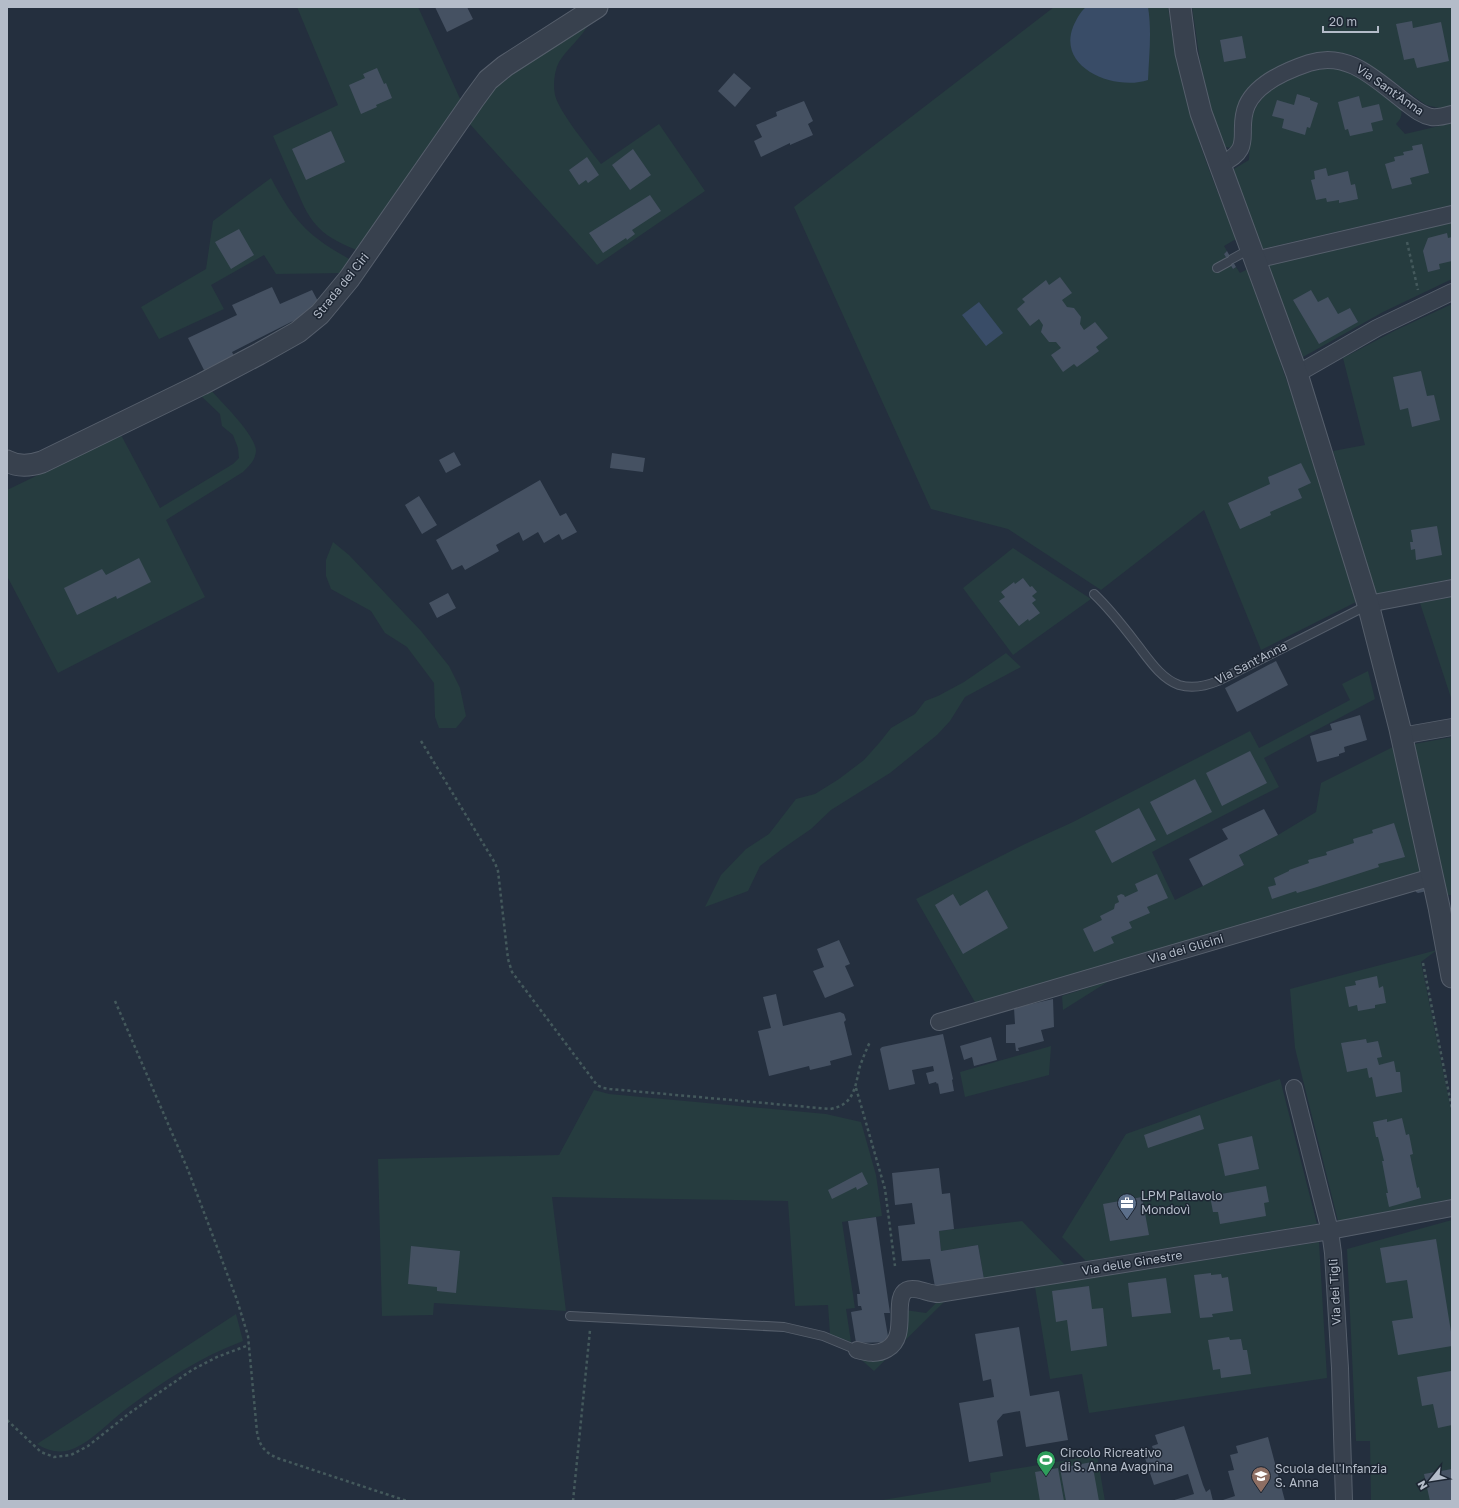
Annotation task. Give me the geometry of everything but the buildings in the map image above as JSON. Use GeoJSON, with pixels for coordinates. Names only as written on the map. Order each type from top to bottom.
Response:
{"type":"FeatureCollection","features":[{"type":"Feature","properties":{"kind":"street","name":"Strada dei Ciri"},"geometry":{"type":"LineString","coordinates":[[8,462],[25,465],[42,462],[259,354],[298,332],[312,322],[349,279],[488,80],[505,66],[597,7]]}},
{"type":"Feature","properties":{"kind":"street"},"geometry":{"type":"LineString","coordinates":[[1180,7],[1192,79],[1201,113],[1297,374],[1368,604],[1401,736],[1432,877],[1445,906],[1452,977]]}},
{"type":"Feature","properties":{"kind":"street","name":"Via Sant'Anna"},"geometry":{"type":"LineString","coordinates":[[1219,165],[1232,160],[1241,148],[1244,112],[1253,95],[1271,81],[1285,73],[1309,63],[1321,60],[1330,59],[1350,63],[1367,73],[1425,115],[1438,117],[1452,114]]}},
{"type":"Feature","properties":{"kind":"street"},"geometry":{"type":"LineString","coordinates":[[1253,254],[1403,226],[1452,214]]}},
{"type":"Feature","properties":{"kind":"street"},"geometry":{"type":"LineString","coordinates":[[1297,374],[1377,328],[1452,292]]}},
{"type":"Feature","properties":{"kind":"street","name":"Via Sant'Anna"},"geometry":{"type":"LineString","coordinates":[[1368,604],[1452,588]]}},
{"type":"Feature","properties":{"kind":"street"},"geometry":{"type":"LineString","coordinates":[[1401,736],[1452,727]]}},
{"type":"Feature","properties":{"kind":"street","name":"Via dei Glicini"},"geometry":{"type":"LineString","coordinates":[[939,1022],[1432,877]]}},
{"type":"Feature","properties":{"kind":"street","name":"Via dei Tigli"},"geometry":{"type":"LineString","coordinates":[[1294,1088],[1330,1231],[1333,1253],[1340,1368],[1344,1501]]}},
{"type":"Feature","properties":{"kind":"street","name":"Via delle Ginestre"},"geometry":{"type":"LineString","coordinates":[[857,1350],[868,1353],[880,1352],[889,1348],[893,1344],[899,1330],[901,1301],[903,1295],[908,1290],[916,1289],[928,1293],[938,1294],[1330,1231],[1452,1208]]}},
{"type":"Feature","properties":{"kind":"lane"},"geometry":{"type":"LineString","coordinates":[[1217,268],[1230,260],[1253,254]]}},
{"type":"Feature","properties":{"kind":"lane","name":"Via Sant'Anna"},"geometry":{"type":"LineString","coordinates":[[1094,594],[1109,609],[1161,674],[1178,684],[1189,687],[1202,686],[1218,681],[1368,604]]}},
{"type":"Feature","properties":{"kind":"lane"},"geometry":{"type":"LineString","coordinates":[[570,1316],[784,1327],[823,1336],[857,1350]]}},
{"type":"Feature","properties":{"kind":"path"},"geometry":{"type":"LineString","coordinates":[[1403,226],[1422,306]]}},
{"type":"Feature","properties":{"kind":"path"},"geometry":{"type":"LineString","coordinates":[[421,741],[495,863],[498,871],[508,959],[512,972],[597,1085],[610,1089],[824,1110],[835,1109],[844,1104],[851,1096],[855,1087],[860,1066],[870,1042]]}},
{"type":"Feature","properties":{"kind":"path"},"geometry":{"type":"LineString","coordinates":[[1423,963],[1452,1109]]}},
{"type":"Feature","properties":{"kind":"path"},"geometry":{"type":"LineString","coordinates":[[115,1001],[188,1170],[237,1300],[249,1345],[257,1432],[260,1444],[266,1452],[274,1457],[407,1501]]}},
{"type":"Feature","properties":{"kind":"path"},"geometry":{"type":"LineString","coordinates":[[855,1087],[885,1189],[895,1266]]}},
{"type":"Feature","properties":{"kind":"path"},"geometry":{"type":"LineString","coordinates":[[573,1501],[590,1330],[593,1322],[600,1318]]}},
{"type":"Feature","properties":{"kind":"path"},"geometry":{"type":"LineString","coordinates":[[7,1420],[41,1452],[54,1456],[71,1455],[88,1446],[131,1412],[192,1370],[217,1357],[249,1345]]}},
{"type":"Feature","properties":{"kind":"green space"},"geometry":{"type":"Polygon","coordinates":[[[297,7],[418,7],[462,103],[359,251],[332,238],[322,231],[310,217],[304,207],[273,136],[338,105],[297,7]]]}},
{"type":"Feature","properties":{"kind":"green space"},"geometry":{"type":"Polygon","coordinates":[[[1054,7],[1168,7],[1173,40],[1187,103],[1206,161],[1236,239],[1224,246],[1227,251],[1224,254],[1233,269],[1236,267],[1240,273],[1248,269],[1304,431],[1356,602],[1261,650],[1204,510],[1101,590],[1008,529],[931,509],[794,207],[1054,7]]]}},
{"type":"Feature","properties":{"kind":"green space"},"geometry":{"type":"Polygon","coordinates":[[[1192,7],[1452,7],[1452,106],[1439,108],[1426,105],[1356,56],[1337,52],[1327,52],[1264,77],[1237,141],[1231,148],[1226,147],[1223,145],[1212,114],[1202,74],[1192,7]]]}},
{"type":"Feature","properties":{"kind":"green space"},"geometry":{"type":"Polygon","coordinates":[[[589,24],[559,62],[555,74],[555,95],[568,120],[601,164],[659,124],[705,191],[597,265],[468,122],[495,85],[589,24]]]}},
{"type":"Feature","properties":{"kind":"green space"},"geometry":{"type":"Polygon","coordinates":[[[1329,68],[1341,69],[1350,72],[1375,88],[1398,106],[1402,114],[1396,124],[1405,134],[1452,123],[1452,205],[1262,249],[1232,170],[1249,160],[1252,117],[1257,106],[1264,97],[1283,82],[1294,77],[1329,68]]]}},
{"type":"Feature","properties":{"kind":"green space"},"geometry":{"type":"Polygon","coordinates":[[[271,178],[287,206],[304,227],[325,244],[353,261],[345,273],[276,274],[264,255],[211,285],[224,309],[159,339],[141,307],[206,269],[213,221],[271,178]]]}},
{"type":"Feature","properties":{"kind":"green space"},"geometry":{"type":"Polygon","coordinates":[[[1452,222],[1452,279],[1383,312],[1303,357],[1268,265],[1452,222]]]}},
{"type":"Feature","properties":{"kind":"green space"},"geometry":{"type":"Polygon","coordinates":[[[1452,304],[1452,579],[1376,594],[1333,451],[1365,445],[1343,358],[1396,330],[1452,304]]]}},
{"type":"Feature","properties":{"kind":"green space"},"geometry":{"type":"Polygon","coordinates":[[[210,389],[250,436],[256,451],[253,460],[243,472],[166,520],[205,597],[58,673],[7,576],[7,490],[121,435],[160,508],[233,464],[239,458],[238,448],[233,435],[222,426],[220,414],[200,395],[210,389]]]}},
{"type":"Feature","properties":{"kind":"green space"},"geometry":{"type":"Polygon","coordinates":[[[333,542],[349,555],[421,631],[449,666],[460,688],[466,716],[456,728],[439,728],[435,717],[434,683],[407,647],[385,633],[371,611],[331,589],[326,576],[326,560],[333,542]]]}},
{"type":"Feature","properties":{"kind":"green space"},"geometry":{"type":"Polygon","coordinates":[[[1013,548],[1091,599],[1013,655],[963,588],[1013,548]]]}},
{"type":"Feature","properties":{"kind":"green space"},"geometry":{"type":"Polygon","coordinates":[[[1452,597],[1452,701],[1420,603],[1452,597]]]}},
{"type":"Feature","properties":{"kind":"green space"},"geometry":{"type":"Polygon","coordinates":[[[1006,653],[1021,667],[965,697],[950,721],[937,735],[890,773],[831,810],[811,829],[760,866],[748,891],[705,907],[721,875],[746,849],[769,834],[796,799],[815,794],[839,779],[864,760],[891,728],[915,714],[925,701],[964,682],[1006,653]]]}},
{"type":"Feature","properties":{"kind":"green space"},"geometry":{"type":"Polygon","coordinates":[[[1368,671],[1375,699],[1264,758],[1279,787],[1152,852],[1175,900],[1244,865],[1239,855],[1278,835],[1316,812],[1321,783],[1393,747],[1422,871],[976,1004],[916,899],[1025,844],[1073,822],[1250,731],[1259,748],[1350,700],[1342,684],[1368,671]]]}},
{"type":"Feature","properties":{"kind":"green space"},"geometry":{"type":"Polygon","coordinates":[[[1452,737],[1452,895],[1447,895],[1414,744],[1452,737]]]}},
{"type":"Feature","properties":{"kind":"green space"},"geometry":{"type":"Polygon","coordinates":[[[1437,950],[1421,962],[1452,1115],[1452,1199],[1338,1221],[1295,1048],[1290,989],[1437,950]]]}},
{"type":"Feature","properties":{"kind":"green space"},"geometry":{"type":"Polygon","coordinates":[[[1109,981],[1063,1010],[1062,996],[1109,981]]]}},
{"type":"Feature","properties":{"kind":"green space"},"geometry":{"type":"Polygon","coordinates":[[[1051,1046],[1049,1075],[965,1097],[960,1072],[1051,1046]]]}},
{"type":"Feature","properties":{"kind":"green space"},"geometry":{"type":"Polygon","coordinates":[[[1280,1079],[1317,1224],[1086,1261],[1062,1237],[1126,1134],[1280,1079]]]}},
{"type":"Feature","properties":{"kind":"green space"},"geometry":{"type":"Polygon","coordinates":[[[594,1090],[609,1094],[826,1114],[861,1122],[876,1175],[882,1216],[842,1222],[855,1308],[846,1309],[851,1342],[830,1334],[828,1305],[795,1306],[788,1201],[552,1197],[566,1311],[434,1303],[433,1315],[382,1316],[378,1159],[559,1155],[594,1090]]]}},
{"type":"Feature","properties":{"kind":"green space"},"geometry":{"type":"Polygon","coordinates":[[[1452,1220],[1452,1501],[1371,1501],[1370,1441],[1356,1441],[1347,1249],[1452,1220]]]}},
{"type":"Feature","properties":{"kind":"green space"},"geometry":{"type":"Polygon","coordinates":[[[1022,1221],[1065,1265],[984,1279],[978,1245],[941,1251],[939,1231],[1022,1221]]]}},
{"type":"Feature","properties":{"kind":"green space"},"geometry":{"type":"Polygon","coordinates":[[[1319,1242],[1327,1378],[1089,1413],[1082,1374],[1050,1379],[1035,1287],[1319,1242]]]}},
{"type":"Feature","properties":{"kind":"green space"},"geometry":{"type":"Polygon","coordinates":[[[937,1302],[944,1302],[874,1371],[856,1355],[875,1359],[905,1310],[926,1313],[937,1302]]]}},
{"type":"Feature","properties":{"kind":"green space"},"geometry":{"type":"Polygon","coordinates":[[[236,1314],[243,1341],[197,1362],[153,1389],[82,1445],[70,1450],[56,1451],[46,1449],[37,1444],[236,1314]]]}},
{"type":"Feature","properties":{"kind":"green space","name":"Circolo Ricreativo di S. Anna Avagnina"},"geometry":{"type":"Polygon","coordinates":[[[1097,1455],[1105,1501],[877,1501],[991,1482],[990,1473],[1097,1455]]]}},
{"type":"Feature","properties":{"kind":"water"},"geometry":{"type":"Polygon","coordinates":[[[1086,7],[1148,7],[1150,34],[1148,80],[1135,83],[1106,79],[1092,73],[1081,65],[1073,55],[1070,42],[1074,24],[1086,7]]]}},
{"type":"Feature","properties":{"kind":"water"},"geometry":{"type":"Polygon","coordinates":[[[979,302],[1003,333],[986,346],[962,315],[979,302]]]}},
{"type":"Feature","properties":{"kind":"place","name":"LPM Pallavolo Mondovì"},"geometry":{"type":"Point","coordinates":[1127,1220]}},
{"type":"Feature","properties":{"kind":"place","name":"Circolo Ricreativo di S. Anna Avagnina"},"geometry":{"type":"Point","coordinates":[1046,1477]}},
{"type":"Feature","properties":{"kind":"place","name":"Scuola dell'Infanzia S. Anna"},"geometry":{"type":"Point","coordinates":[1261,1493]}}]}
